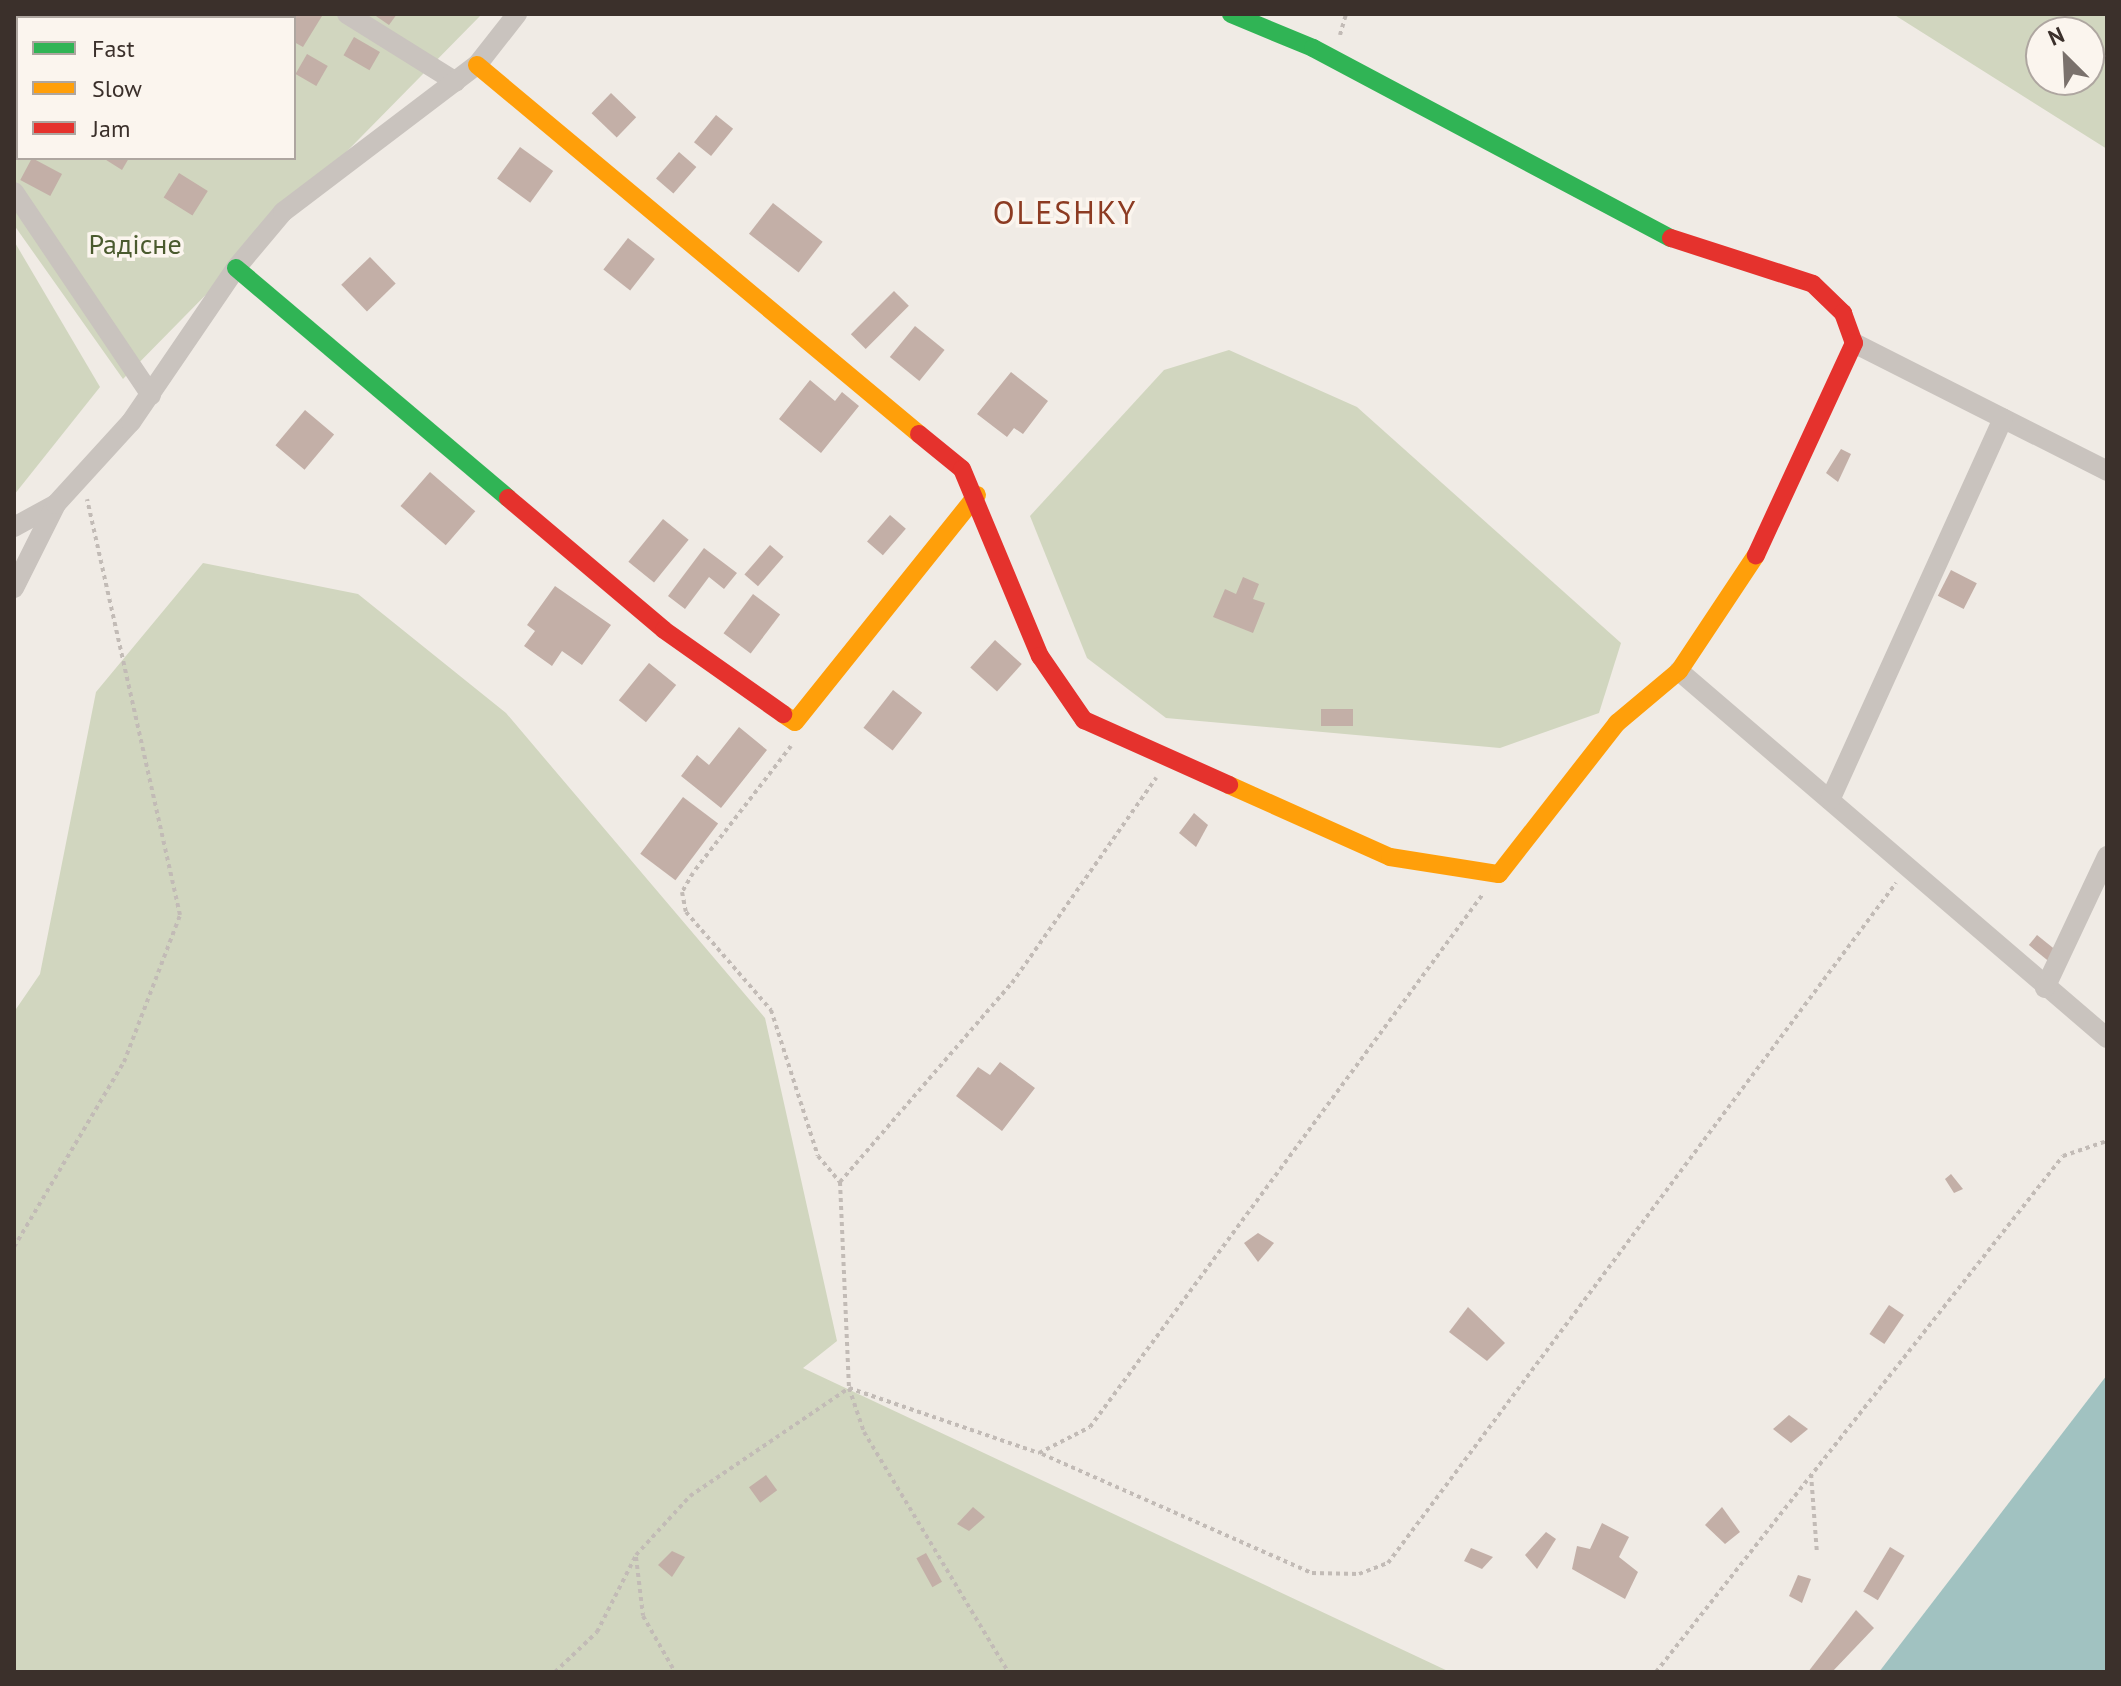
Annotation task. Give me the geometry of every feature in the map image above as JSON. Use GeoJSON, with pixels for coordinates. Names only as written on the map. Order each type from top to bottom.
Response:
{"type":"FeatureCollection","features":[{"type":"Feature","properties":{"kind":"street"},"geometry":{"type":"LineString","coordinates":[[347,14],[456,82]]}},
{"type":"Feature","properties":{"kind":"street"},"geometry":{"type":"LineString","coordinates":[[14,588],[56,504],[151,395],[236,268],[283,212],[477,65],[517,14]]}},
{"type":"Feature","properties":{"kind":"street"},"geometry":{"type":"LineString","coordinates":[[1231,14],[1313,48],[1661,235],[1813,284],[1843,313],[1854,343],[2107,471]]}},
{"type":"Feature","properties":{"kind":"street"},"geometry":{"type":"LineString","coordinates":[[477,65],[962,469],[977,495],[1040,656],[1084,720],[1168,761],[1243,786],[1312,828],[1390,857],[1499,874],[1617,723],[1679,671],[1768,537],[1854,343]]}},
{"type":"Feature","properties":{"kind":"street"},"geometry":{"type":"LineString","coordinates":[[14,192],[151,395]]}},
{"type":"Feature","properties":{"kind":"street"},"geometry":{"type":"LineString","coordinates":[[236,268],[664,630],[795,722],[977,495]]}},
{"type":"Feature","properties":{"kind":"street"},"geometry":{"type":"LineString","coordinates":[[1830,800],[2003,418]]}},
{"type":"Feature","properties":{"kind":"street"},"geometry":{"type":"LineString","coordinates":[[14,527],[56,504]]}},
{"type":"Feature","properties":{"kind":"street"},"geometry":{"type":"LineString","coordinates":[[1679,671],[1916,872],[2045,988],[2107,1038]]}},
{"type":"Feature","properties":{"kind":"street"},"geometry":{"type":"LineString","coordinates":[[2045,988],[2107,856]]}},
{"type":"Feature","properties":{"kind":"path"},"geometry":{"type":"LineString","coordinates":[[14,1247],[124,1062],[180,915],[82,475]]}},
{"type":"Feature","properties":{"kind":"path"},"geometry":{"type":"LineString","coordinates":[[795,722],[790,752],[682,892],[686,912],[771,1010],[818,1156],[840,1182],[849,1388],[864,1432],[1008,1672]]}},
{"type":"Feature","properties":{"kind":"path"},"geometry":{"type":"LineString","coordinates":[[840,1182],[1012,983],[1168,761]]}},
{"type":"Feature","properties":{"kind":"path"},"geometry":{"type":"LineString","coordinates":[[849,1388],[1039,1453],[1312,1573],[1359,1574],[1388,1563],[1875,904],[1916,872]]}},
{"type":"Feature","properties":{"kind":"path"},"geometry":{"type":"LineString","coordinates":[[1039,1453],[1090,1427],[1499,874]]}},
{"type":"Feature","properties":{"kind":"path"},"geometry":{"type":"LineString","coordinates":[[1656,1672],[2063,1156],[2107,1141]]}},
{"type":"Feature","properties":{"kind":"path"},"geometry":{"type":"LineString","coordinates":[[555,1672],[597,1632],[636,1555],[690,1496],[849,1388]]}},
{"type":"Feature","properties":{"kind":"path"},"geometry":{"type":"LineString","coordinates":[[1811,1474],[1817,1554]]}},
{"type":"Feature","properties":{"kind":"path"},"geometry":{"type":"LineString","coordinates":[[636,1555],[643,1616],[675,1672]]}},
{"type":"Feature","properties":{"kind":"green space","name":"Радісне"},"geometry":{"type":"Polygon","coordinates":[[[14,14],[482,14],[123,379],[14,225],[14,14]]]}},
{"type":"Feature","properties":{"kind":"green space"},"geometry":{"type":"Polygon","coordinates":[[[1893,14],[2107,14],[2107,149],[1893,14]]]}},
{"type":"Feature","properties":{"kind":"green space"},"geometry":{"type":"Polygon","coordinates":[[[14,241],[100,387],[14,495],[14,241]]]}},
{"type":"Feature","properties":{"kind":"green space"},"geometry":{"type":"Polygon","coordinates":[[[1229,350],[1357,407],[1621,643],[1599,713],[1500,748],[1166,718],[1087,658],[1030,516],[1164,370],[1229,350]]]}},
{"type":"Feature","properties":{"kind":"green space"},"geometry":{"type":"Polygon","coordinates":[[[203,563],[358,594],[506,713],[765,1018],[837,1341],[803,1368],[1450,1672],[14,1672],[14,1012],[40,974],[96,692],[203,563]]]}},
{"type":"Feature","properties":{"kind":"water"},"geometry":{"type":"Polygon","coordinates":[[[2107,1375],[2107,1672],[1879,1672],[2107,1375]]]}},
{"type":"Feature","properties":{"kind":"building"},"geometry":{"type":"Polygon","coordinates":[[[288,14],[322,16],[303,47],[296,43],[296,16],[288,14]]]}},
{"type":"Feature","properties":{"kind":"building"},"geometry":{"type":"Polygon","coordinates":[[[373,14],[397,14],[389,25],[373,14]]]}},
{"type":"Feature","properties":{"kind":"building"},"geometry":{"type":"Polygon","coordinates":[[[354,37],[380,52],[369,70],[344,55],[354,37]]]}},
{"type":"Feature","properties":{"kind":"building"},"geometry":{"type":"Polygon","coordinates":[[[307,54],[328,66],[316,86],[296,74],[307,54]]]}},
{"type":"Feature","properties":{"kind":"building"},"geometry":{"type":"Polygon","coordinates":[[[611,93],[636,117],[617,137],[592,113],[611,93]]]}},
{"type":"Feature","properties":{"kind":"building"},"geometry":{"type":"Polygon","coordinates":[[[716,115],[733,129],[711,156],[694,142],[716,115]]]}},
{"type":"Feature","properties":{"kind":"building"},"geometry":{"type":"Polygon","coordinates":[[[520,147],[553,171],[530,203],[497,179],[520,147]]]}},
{"type":"Feature","properties":{"kind":"building"},"geometry":{"type":"Polygon","coordinates":[[[679,152],[696,167],[673,194],[656,178],[679,152]]]}},
{"type":"Feature","properties":{"kind":"building"},"geometry":{"type":"Polygon","coordinates":[[[31,160],[62,174],[50,196],[20,180],[31,160]]]}},
{"type":"Feature","properties":{"kind":"building"},"geometry":{"type":"Polygon","coordinates":[[[106,160],[128,160],[122,170],[106,160]]]}},
{"type":"Feature","properties":{"kind":"building"},"geometry":{"type":"Polygon","coordinates":[[[179,173],[208,191],[192,216],[164,198],[179,173]]]}},
{"type":"Feature","properties":{"kind":"building"},"geometry":{"type":"Polygon","coordinates":[[[773,203],[823,242],[799,273],[749,234],[773,203]]]}},
{"type":"Feature","properties":{"kind":"building"},"geometry":{"type":"Polygon","coordinates":[[[628,238],[655,259],[630,290],[603,270],[628,238]]]}},
{"type":"Feature","properties":{"kind":"building"},"geometry":{"type":"Polygon","coordinates":[[[370,257],[396,284],[367,311],[341,285],[370,257]]]}},
{"type":"Feature","properties":{"kind":"building"},"geometry":{"type":"Polygon","coordinates":[[[894,291],[909,306],[866,349],[851,334],[894,291]]]}},
{"type":"Feature","properties":{"kind":"building"},"geometry":{"type":"Polygon","coordinates":[[[915,326],[945,350],[919,381],[890,357],[915,326]]]}},
{"type":"Feature","properties":{"kind":"building"},"geometry":{"type":"Polygon","coordinates":[[[1011,372],[1048,401],[1023,434],[1014,428],[1007,437],[977,414],[1011,372]]]}},
{"type":"Feature","properties":{"kind":"building"},"geometry":{"type":"Polygon","coordinates":[[[810,380],[835,401],[842,392],[859,406],[821,453],[779,419],[810,380]]]}},
{"type":"Feature","properties":{"kind":"building"},"geometry":{"type":"Polygon","coordinates":[[[305,410],[334,434],[305,470],[275,445],[305,410]]]}},
{"type":"Feature","properties":{"kind":"building"},"geometry":{"type":"Polygon","coordinates":[[[1841,449],[1851,454],[1838,482],[1826,473],[1841,449]]]}},
{"type":"Feature","properties":{"kind":"building"},"geometry":{"type":"Polygon","coordinates":[[[430,472],[475,511],[446,545],[400,506],[430,472]]]}},
{"type":"Feature","properties":{"kind":"building"},"geometry":{"type":"Polygon","coordinates":[[[890,515],[906,529],[883,555],[867,541],[890,515]]]}},
{"type":"Feature","properties":{"kind":"building"},"geometry":{"type":"Polygon","coordinates":[[[663,519],[689,540],[654,583],[628,562],[663,519]]]}},
{"type":"Feature","properties":{"kind":"building"},"geometry":{"type":"Polygon","coordinates":[[[770,545],[784,557],[758,586],[744,574],[770,545]]]}},
{"type":"Feature","properties":{"kind":"building"},"geometry":{"type":"Polygon","coordinates":[[[704,548],[737,573],[724,589],[709,577],[685,609],[668,596],[704,548]]]}},
{"type":"Feature","properties":{"kind":"building"},"geometry":{"type":"Polygon","coordinates":[[[1951,570],[1977,583],[1964,609],[1938,596],[1951,570]]]}},
{"type":"Feature","properties":{"kind":"building"},"geometry":{"type":"Polygon","coordinates":[[[1243,577],[1259,584],[1253,599],[1265,603],[1253,633],[1213,617],[1225,589],[1236,594],[1243,577]]]}},
{"type":"Feature","properties":{"kind":"building"},"geometry":{"type":"Polygon","coordinates":[[[555,586],[611,625],[582,665],[562,651],[552,666],[524,646],[535,631],[527,625],[555,586]]]}},
{"type":"Feature","properties":{"kind":"building"},"geometry":{"type":"Polygon","coordinates":[[[753,594],[780,614],[751,654],[724,633],[753,594]]]}},
{"type":"Feature","properties":{"kind":"building"},"geometry":{"type":"Polygon","coordinates":[[[995,640],[1022,664],[997,692],[970,667],[995,640]]]}},
{"type":"Feature","properties":{"kind":"building"},"geometry":{"type":"Polygon","coordinates":[[[649,663],[676,685],[646,722],[619,700],[649,663]]]}},
{"type":"Feature","properties":{"kind":"building"},"geometry":{"type":"Polygon","coordinates":[[[893,690],[922,713],[893,751],[863,728],[893,690]]]}},
{"type":"Feature","properties":{"kind":"building"},"geometry":{"type":"Polygon","coordinates":[[[1321,709],[1353,709],[1353,726],[1321,726],[1321,709]]]}},
{"type":"Feature","properties":{"kind":"building"},"geometry":{"type":"Polygon","coordinates":[[[739,727],[767,750],[721,808],[681,776],[697,755],[709,765],[739,727]]]}},
{"type":"Feature","properties":{"kind":"building"},"geometry":{"type":"Polygon","coordinates":[[[683,797],[718,823],[675,880],[640,854],[683,797]]]}},
{"type":"Feature","properties":{"kind":"building"},"geometry":{"type":"Polygon","coordinates":[[[1194,813],[1208,825],[1196,847],[1179,833],[1194,813]]]}},
{"type":"Feature","properties":{"kind":"building"},"geometry":{"type":"Polygon","coordinates":[[[2037,935],[2057,951],[2049,961],[2029,945],[2037,935]]]}},
{"type":"Feature","properties":{"kind":"building"},"geometry":{"type":"Polygon","coordinates":[[[1000,1062],[1035,1088],[1002,1131],[956,1096],[978,1067],[990,1075],[1000,1062]]]}},
{"type":"Feature","properties":{"kind":"building"},"geometry":{"type":"Polygon","coordinates":[[[1951,1174],[1963,1189],[1954,1193],[1945,1179],[1951,1174]]]}},
{"type":"Feature","properties":{"kind":"building"},"geometry":{"type":"Polygon","coordinates":[[[1258,1233],[1274,1243],[1258,1262],[1244,1243],[1258,1233]]]}},
{"type":"Feature","properties":{"kind":"building"},"geometry":{"type":"Polygon","coordinates":[[[1889,1305],[1904,1315],[1884,1344],[1869,1334],[1889,1305]]]}},
{"type":"Feature","properties":{"kind":"building"},"geometry":{"type":"Polygon","coordinates":[[[1468,1307],[1505,1343],[1487,1361],[1449,1332],[1468,1307]]]}},
{"type":"Feature","properties":{"kind":"building"},"geometry":{"type":"Polygon","coordinates":[[[1789,1415],[1808,1429],[1791,1443],[1773,1429],[1789,1415]]]}},
{"type":"Feature","properties":{"kind":"building"},"geometry":{"type":"Polygon","coordinates":[[[766,1475],[777,1490],[760,1503],[749,1487],[766,1475]]]}},
{"type":"Feature","properties":{"kind":"building"},"geometry":{"type":"Polygon","coordinates":[[[973,1507],[985,1517],[969,1531],[957,1524],[973,1507]]]}},
{"type":"Feature","properties":{"kind":"building"},"geometry":{"type":"Polygon","coordinates":[[[1722,1507],[1740,1532],[1725,1544],[1705,1525],[1722,1507]]]}},
{"type":"Feature","properties":{"kind":"building"},"geometry":{"type":"Polygon","coordinates":[[[1602,1523],[1629,1537],[1619,1557],[1638,1572],[1625,1599],[1572,1569],[1577,1546],[1590,1549],[1602,1523]]]}},
{"type":"Feature","properties":{"kind":"building"},"geometry":{"type":"Polygon","coordinates":[[[1546,1532],[1556,1539],[1537,1569],[1525,1555],[1546,1532]]]}},
{"type":"Feature","properties":{"kind":"building"},"geometry":{"type":"Polygon","coordinates":[[[1890,1547],[1905,1556],[1878,1600],[1863,1592],[1890,1547]]]}},
{"type":"Feature","properties":{"kind":"building"},"geometry":{"type":"Polygon","coordinates":[[[1471,1548],[1493,1557],[1482,1569],[1464,1561],[1471,1548]]]}},
{"type":"Feature","properties":{"kind":"building"},"geometry":{"type":"Polygon","coordinates":[[[672,1551],[685,1557],[672,1577],[658,1565],[672,1551]]]}},
{"type":"Feature","properties":{"kind":"building"},"geometry":{"type":"Polygon","coordinates":[[[926,1553],[942,1582],[932,1587],[916,1558],[926,1553]]]}},
{"type":"Feature","properties":{"kind":"building"},"geometry":{"type":"Polygon","coordinates":[[[1798,1575],[1811,1579],[1802,1603],[1789,1596],[1798,1575]]]}},
{"type":"Feature","properties":{"kind":"building"},"geometry":{"type":"Polygon","coordinates":[[[1856,1610],[1874,1628],[1832,1672],[1808,1672],[1856,1610]]]}},
{"type":"Feature","properties":{"kind":"traffic: fast"},"geometry":{"type":"LineString","coordinates":[[1231,14],[1313,48],[1671,238]]}},
{"type":"Feature","properties":{"kind":"traffic: fast"},"geometry":{"type":"LineString","coordinates":[[236,268],[508,498]]}},
{"type":"Feature","properties":{"kind":"traffic: slow"},"geometry":{"type":"LineString","coordinates":[[477,65],[919,434]]}},
{"type":"Feature","properties":{"kind":"traffic: slow"},"geometry":{"type":"LineString","coordinates":[[783,714],[795,722],[977,495]]}},
{"type":"Feature","properties":{"kind":"traffic: slow"},"geometry":{"type":"LineString","coordinates":[[1229,785],[1390,857],[1499,874],[1617,723],[1679,671],[1756,555]]}},
{"type":"Feature","properties":{"kind":"traffic: jam"},"geometry":{"type":"LineString","coordinates":[[1671,238],[1813,284],[1843,313],[1854,343],[1756,555]]}},
{"type":"Feature","properties":{"kind":"traffic: jam"},"geometry":{"type":"LineString","coordinates":[[919,434],[962,469],[1040,656],[1084,720],[1229,785]]}},
{"type":"Feature","properties":{"kind":"traffic: jam"},"geometry":{"type":"LineString","coordinates":[[508,498],[664,630],[783,714]]}},
{"type":"Feature","properties":{"kind":"district","name":"OLESHKY"},"geometry":{"type":"Point","coordinates":[1065,212]}}]}
